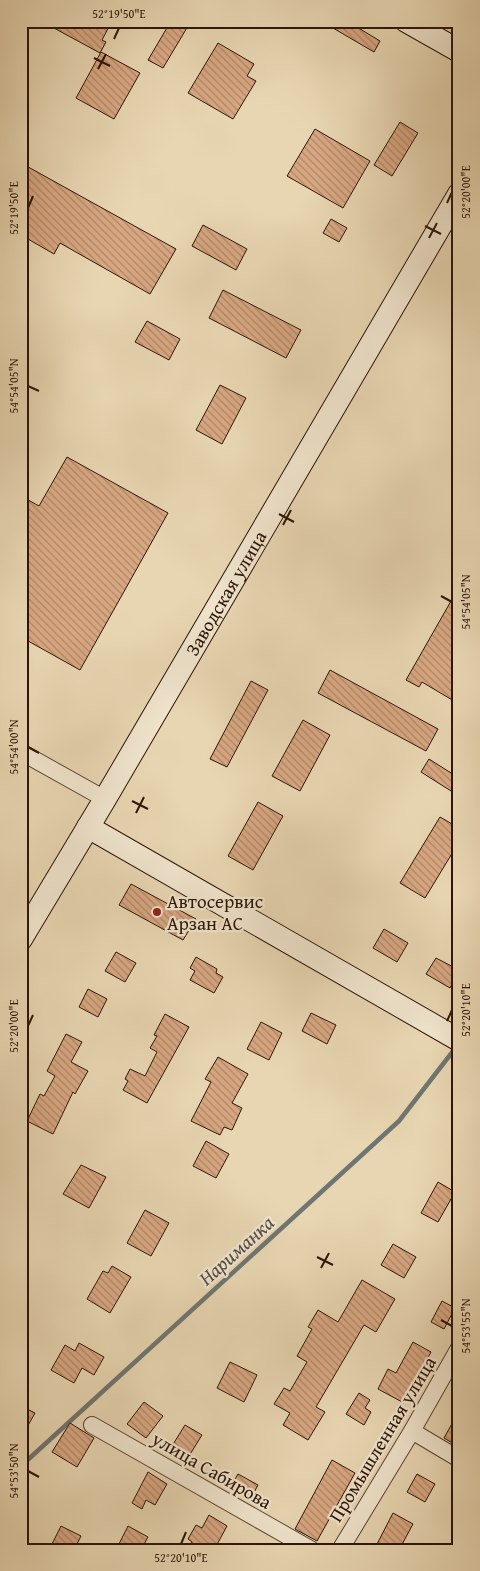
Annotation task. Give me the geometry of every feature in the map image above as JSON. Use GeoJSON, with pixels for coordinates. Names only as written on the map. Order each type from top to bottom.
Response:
{"type":"FeatureCollection","features":[{"type":"Feature","properties":{"kind":"street"},"geometry":{"type":"LineString","coordinates":[[406,21],[459,51]]}},
{"type":"Feature","properties":{"kind":"street","name":"Заводская улица"},"geometry":{"type":"LineString","coordinates":[[21,939],[459,194]]}},
{"type":"Feature","properties":{"kind":"street"},"geometry":{"type":"LineString","coordinates":[[21,752],[105,799]]}},
{"type":"Feature","properties":{"kind":"street"},"geometry":{"type":"LineString","coordinates":[[88,827],[452,1036]]}},
{"type":"Feature","properties":{"kind":"street","name":"Промышленная улица"},"geometry":{"type":"LineString","coordinates":[[340,1550],[412,1431],[459,1348]]}},
{"type":"Feature","properties":{"kind":"street","name":"улица Сабирова"},"geometry":{"type":"LineString","coordinates":[[92,1425],[312,1550]]}},
{"type":"Feature","properties":{"kind":"street"},"geometry":{"type":"LineString","coordinates":[[412,1431],[459,1459]]}},
{"type":"Feature","properties":{"kind":"building"},"geometry":{"type":"Polygon","coordinates":[[[41,21],[112,21],[102,40],[106,42],[100,53],[41,21]]]}},
{"type":"Feature","properties":{"kind":"building"},"geometry":{"type":"Polygon","coordinates":[[[171,21],[191,21],[163,68],[148,60],[171,21]]]}},
{"type":"Feature","properties":{"kind":"building"},"geometry":{"type":"Polygon","coordinates":[[[321,21],[347,21],[380,41],[374,52],[321,21]]]}},
{"type":"Feature","properties":{"kind":"building"},"geometry":{"type":"Polygon","coordinates":[[[218,43],[254,64],[247,76],[256,81],[233,119],[188,93],[218,43]]]}},
{"type":"Feature","properties":{"kind":"building"},"geometry":{"type":"Polygon","coordinates":[[[101,52],[140,73],[114,119],[76,98],[101,52]]]}},
{"type":"Feature","properties":{"kind":"building"},"geometry":{"type":"Polygon","coordinates":[[[400,122],[418,133],[392,176],[374,165],[400,122]]]}},
{"type":"Feature","properties":{"kind":"building"},"geometry":{"type":"Polygon","coordinates":[[[315,129],[370,161],[343,208],[287,176],[315,129]]]}},
{"type":"Feature","properties":{"kind":"building"},"geometry":{"type":"Polygon","coordinates":[[[21,163],[176,249],[150,294],[60,243],[54,254],[21,235],[21,163]]]}},
{"type":"Feature","properties":{"kind":"building"},"geometry":{"type":"Polygon","coordinates":[[[331,219],[347,228],[339,242],[323,233],[331,219]]]}},
{"type":"Feature","properties":{"kind":"building"},"geometry":{"type":"Polygon","coordinates":[[[203,225],[247,249],[236,270],[192,246],[203,225]]]}},
{"type":"Feature","properties":{"kind":"building"},"geometry":{"type":"Polygon","coordinates":[[[223,290],[301,330],[286,358],[209,318],[223,290]]]}},
{"type":"Feature","properties":{"kind":"building"},"geometry":{"type":"Polygon","coordinates":[[[147,321],[180,339],[169,360],[135,342],[147,321]]]}},
{"type":"Feature","properties":{"kind":"building"},"geometry":{"type":"Polygon","coordinates":[[[220,385],[246,398],[222,444],[196,430],[220,385]]]}},
{"type":"Feature","properties":{"kind":"building"},"geometry":{"type":"Polygon","coordinates":[[[67,457],[168,513],[80,670],[21,637],[21,496],[39,506],[67,457]]]}},
{"type":"Feature","properties":{"kind":"building"},"geometry":{"type":"Polygon","coordinates":[[[459,587],[459,704],[422,682],[419,687],[406,680],[459,587]]]}},
{"type":"Feature","properties":{"kind":"building"},"geometry":{"type":"Polygon","coordinates":[[[330,670],[438,729],[426,751],[318,693],[330,670]]]}},
{"type":"Feature","properties":{"kind":"building"},"geometry":{"type":"Polygon","coordinates":[[[251,681],[268,690],[227,767],[210,759],[251,681]]]}},
{"type":"Feature","properties":{"kind":"building"},"geometry":{"type":"Polygon","coordinates":[[[303,720],[330,735],[300,791],[272,776],[303,720]]]}},
{"type":"Feature","properties":{"kind":"building"},"geometry":{"type":"Polygon","coordinates":[[[429,759],[459,778],[459,796],[421,772],[429,759]]]}},
{"type":"Feature","properties":{"kind":"building"},"geometry":{"type":"Polygon","coordinates":[[[258,802],[283,816],[253,870],[228,856],[258,802]]]}},
{"type":"Feature","properties":{"kind":"building"},"geometry":{"type":"Polygon","coordinates":[[[440,817],[459,828],[459,842],[425,898],[400,883],[440,817]]]}},
{"type":"Feature","properties":{"kind":"building","name":"Автосервис Арзан АС"},"geometry":{"type":"Polygon","coordinates":[[[131,884],[196,919],[183,940],[119,905],[131,884]]]}},
{"type":"Feature","properties":{"kind":"building"},"geometry":{"type":"Polygon","coordinates":[[[384,929],[408,943],[397,962],[373,948],[384,929]]]}},
{"type":"Feature","properties":{"kind":"building"},"geometry":{"type":"Polygon","coordinates":[[[116,952],[136,963],[125,982],[105,971],[116,952]]]}},
{"type":"Feature","properties":{"kind":"building"},"geometry":{"type":"Polygon","coordinates":[[[196,957],[217,969],[216,973],[223,977],[214,993],[190,980],[195,971],[190,968],[196,957]]]}},
{"type":"Feature","properties":{"kind":"building"},"geometry":{"type":"Polygon","coordinates":[[[436,958],[459,970],[450,988],[426,974],[436,958]]]}},
{"type":"Feature","properties":{"kind":"building"},"geometry":{"type":"Polygon","coordinates":[[[88,989],[107,999],[98,1017],[79,1007],[88,989]]]}},
{"type":"Feature","properties":{"kind":"building"},"geometry":{"type":"Polygon","coordinates":[[[311,1013],[336,1025],[327,1044],[302,1031],[311,1013]]]}},
{"type":"Feature","properties":{"kind":"building"},"geometry":{"type":"Polygon","coordinates":[[[165,1014],[189,1027],[147,1103],[123,1090],[128,1081],[125,1079],[130,1069],[145,1076],[157,1052],[150,1048],[157,1036],[154,1035],[165,1014]]]}},
{"type":"Feature","properties":{"kind":"building"},"geometry":{"type":"Polygon","coordinates":[[[261,1022],[282,1033],[269,1060],[247,1049],[261,1022]]]}},
{"type":"Feature","properties":{"kind":"building"},"geometry":{"type":"Polygon","coordinates":[[[66,1034],[82,1042],[71,1062],[88,1071],[75,1094],[73,1092],[53,1134],[27,1121],[40,1094],[44,1096],[55,1076],[47,1071],[66,1034]]]}},
{"type":"Feature","properties":{"kind":"building"},"geometry":{"type":"Polygon","coordinates":[[[218,1057],[248,1074],[232,1103],[242,1108],[232,1130],[224,1127],[220,1135],[191,1121],[211,1082],[205,1079],[218,1057]]]}},
{"type":"Feature","properties":{"kind":"building"},"geometry":{"type":"Polygon","coordinates":[[[206,1141],[229,1154],[216,1178],[193,1166],[206,1141]]]}},
{"type":"Feature","properties":{"kind":"building"},"geometry":{"type":"Polygon","coordinates":[[[81,1165],[106,1177],[89,1208],[63,1194],[81,1165]]]}},
{"type":"Feature","properties":{"kind":"building"},"geometry":{"type":"Polygon","coordinates":[[[438,1182],[455,1192],[438,1222],[421,1213],[438,1182]]]}},
{"type":"Feature","properties":{"kind":"building"},"geometry":{"type":"Polygon","coordinates":[[[145,1210],[169,1223],[151,1256],[127,1243],[145,1210]]]}},
{"type":"Feature","properties":{"kind":"building"},"geometry":{"type":"Polygon","coordinates":[[[393,1244],[416,1257],[404,1278],[381,1265],[393,1244]]]}},
{"type":"Feature","properties":{"kind":"building"},"geometry":{"type":"Polygon","coordinates":[[[112,1266],[131,1277],[110,1313],[87,1299],[103,1271],[108,1273],[112,1266]]]}},
{"type":"Feature","properties":{"kind":"building"},"geometry":{"type":"Polygon","coordinates":[[[362,1280],[395,1299],[376,1332],[364,1325],[316,1407],[325,1412],[308,1440],[283,1425],[290,1413],[274,1404],[284,1388],[290,1391],[307,1362],[297,1356],[312,1329],[308,1327],[318,1310],[338,1322],[362,1280]]]}},
{"type":"Feature","properties":{"kind":"building"},"geometry":{"type":"Polygon","coordinates":[[[442,1301],[455,1308],[444,1329],[431,1322],[442,1301]]]}},
{"type":"Feature","properties":{"kind":"building"},"geometry":{"type":"Polygon","coordinates":[[[413,1342],[431,1352],[404,1403],[378,1389],[388,1369],[396,1373],[413,1342]]]}},
{"type":"Feature","properties":{"kind":"building"},"geometry":{"type":"Polygon","coordinates":[[[79,1343],[104,1357],[94,1375],[82,1368],[74,1383],[51,1370],[65,1345],[75,1351],[79,1343]]]}},
{"type":"Feature","properties":{"kind":"building"},"geometry":{"type":"Polygon","coordinates":[[[230,1362],[257,1375],[244,1402],[217,1388],[230,1362]]]}},
{"type":"Feature","properties":{"kind":"building"},"geometry":{"type":"Polygon","coordinates":[[[359,1393],[370,1400],[365,1408],[371,1412],[364,1425],[346,1414],[359,1393]]]}},
{"type":"Feature","properties":{"kind":"building"},"geometry":{"type":"Polygon","coordinates":[[[144,1402],[163,1416],[146,1438],[127,1424],[144,1402]]]}},
{"type":"Feature","properties":{"kind":"building"},"geometry":{"type":"Polygon","coordinates":[[[21,1406],[35,1413],[21,1438],[21,1406]]]}},
{"type":"Feature","properties":{"kind":"building"},"geometry":{"type":"Polygon","coordinates":[[[459,1411],[459,1447],[444,1438],[459,1411]]]}},
{"type":"Feature","properties":{"kind":"building"},"geometry":{"type":"Polygon","coordinates":[[[70,1423],[94,1438],[77,1467],[52,1452],[70,1423]]]}},
{"type":"Feature","properties":{"kind":"building"},"geometry":{"type":"Polygon","coordinates":[[[185,1425],[202,1435],[189,1456],[172,1446],[185,1425]]]}},
{"type":"Feature","properties":{"kind":"building"},"geometry":{"type":"Polygon","coordinates":[[[332,1460],[355,1473],[317,1541],[295,1529],[332,1460]]]}},
{"type":"Feature","properties":{"kind":"building"},"geometry":{"type":"Polygon","coordinates":[[[148,1472],[167,1484],[155,1505],[146,1500],[142,1509],[132,1503],[148,1472]]]}},
{"type":"Feature","properties":{"kind":"building"},"geometry":{"type":"Polygon","coordinates":[[[238,1474],[258,1485],[250,1500],[230,1488],[238,1474]]]}},
{"type":"Feature","properties":{"kind":"building"},"geometry":{"type":"Polygon","coordinates":[[[417,1474],[435,1484],[425,1502],[407,1492],[417,1474]]]}},
{"type":"Feature","properties":{"kind":"building"},"geometry":{"type":"Polygon","coordinates":[[[393,1513],[413,1524],[399,1550],[374,1550],[393,1513]]]}},
{"type":"Feature","properties":{"kind":"building"},"geometry":{"type":"Polygon","coordinates":[[[209,1515],[227,1526],[214,1550],[188,1550],[192,1542],[188,1539],[196,1525],[202,1528],[209,1515]]]}},
{"type":"Feature","properties":{"kind":"building"},"geometry":{"type":"Polygon","coordinates":[[[61,1526],[81,1536],[74,1550],[55,1550],[57,1547],[52,1544],[61,1526]]]}},
{"type":"Feature","properties":{"kind":"building"},"geometry":{"type":"Polygon","coordinates":[[[128,1526],[148,1537],[141,1550],[116,1550],[128,1526]]]}},
{"type":"Feature","properties":{"kind":"waterway","name":"Нариманка"},"geometry":{"type":"LineString","coordinates":[[21,1466],[399,1121],[457,1046]]}},
{"type":"Feature","properties":{"kind":"place","name":"Автосервис Арзан АС"},"geometry":{"type":"Point","coordinates":[157,912]}}]}
